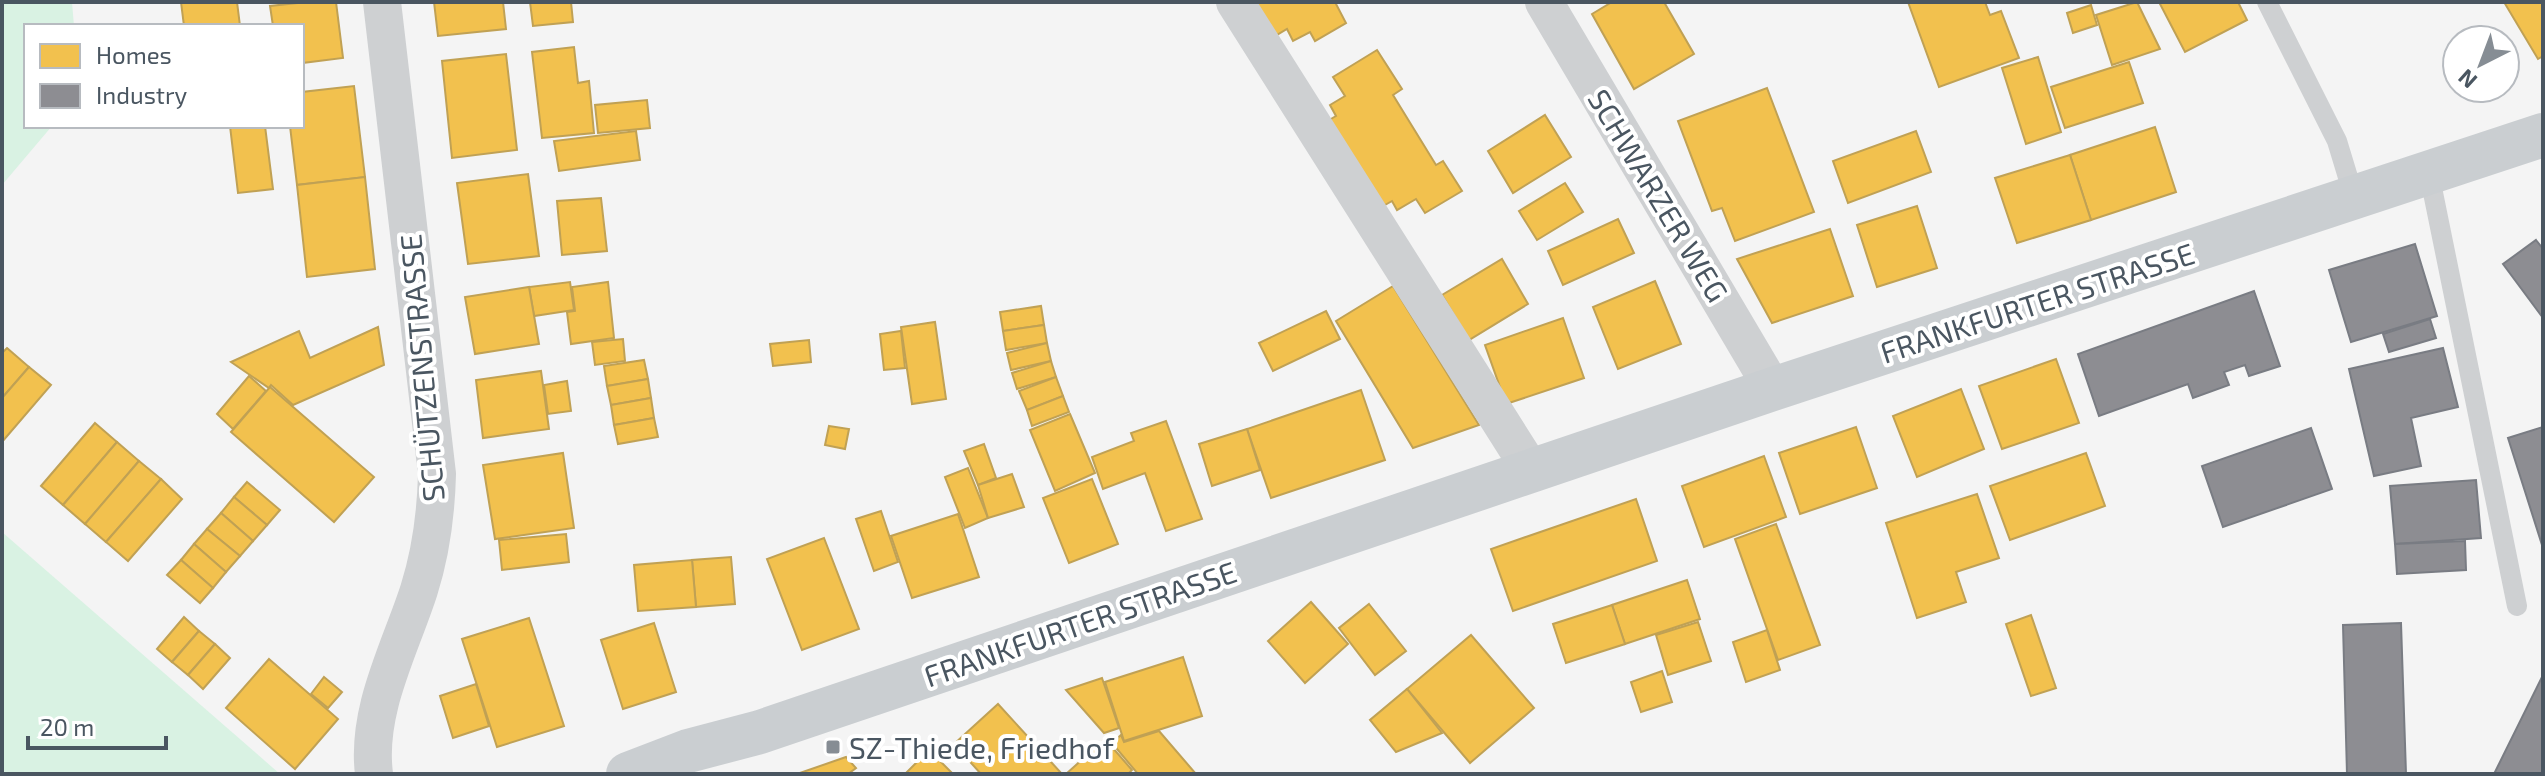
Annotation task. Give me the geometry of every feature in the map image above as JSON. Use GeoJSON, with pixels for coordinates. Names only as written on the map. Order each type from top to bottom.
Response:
{"type":"FeatureCollection","features":[{"type":"Feature","properties":{"kind":"main road","name":"FRANKFURTER STRASSE"},"geometry":{"type":"LineString","coordinates":[[628,774],[688,751],[760,732],[1531,470],[2543,135]]}},
{"type":"Feature","properties":{"kind":"street","name":"SCHÜTZENSTRASSE"},"geometry":{"type":"LineString","coordinates":[[374,774],[372,758],[387,678],[431,544],[437,474],[382,2]]}},
{"type":"Feature","properties":{"kind":"street"},"geometry":{"type":"LineString","coordinates":[[1235,2],[1531,470]]}},
{"type":"Feature","properties":{"kind":"street","name":"SCHWARZER WEG"},"geometry":{"type":"LineString","coordinates":[[1544,2],[1773,389]]}},
{"type":"Feature","properties":{"kind":"lane"},"geometry":{"type":"LineString","coordinates":[[2267,2],[2337,141],[2354,197]]}},
{"type":"Feature","properties":{"kind":"lane"},"geometry":{"type":"LineString","coordinates":[[2429,173],[2517,606]]}},
{"type":"Feature","properties":{"kind":"green space"},"geometry":{"type":"Polygon","coordinates":[[[2,2],[72,2],[74,24],[24,24],[24,128],[50,128],[2,185],[2,2]]]}},
{"type":"Feature","properties":{"kind":"green space"},"geometry":{"type":"Polygon","coordinates":[[[2,532],[280,774],[2,774],[2,532]]]}},
{"type":"Feature","properties":{"kind":"building: Homes"},"geometry":{"type":"Polygon","coordinates":[[[181,2],[237,2],[240,24],[184,24],[181,2]]]}},
{"type":"Feature","properties":{"kind":"building: Homes"},"geometry":{"type":"Polygon","coordinates":[[[336,2],[343,58],[304,63],[304,24],[273,24],[270,6],[336,2]]]}},
{"type":"Feature","properties":{"kind":"building: Homes"},"geometry":{"type":"Polygon","coordinates":[[[434,2],[503,2],[506,29],[438,36],[434,2]]]}},
{"type":"Feature","properties":{"kind":"building: Homes"},"geometry":{"type":"Polygon","coordinates":[[[530,2],[571,2],[573,22],[533,26],[530,2]]]}},
{"type":"Feature","properties":{"kind":"building: Homes"},"geometry":{"type":"Polygon","coordinates":[[[1256,2],[1335,2],[1346,23],[1315,41],[1310,32],[1293,41],[1287,29],[1275,36],[1256,2]]]}},
{"type":"Feature","properties":{"kind":"building: Homes"},"geometry":{"type":"Polygon","coordinates":[[[1612,2],[1664,2],[1694,54],[1634,89],[1592,14],[1612,2]]]}},
{"type":"Feature","properties":{"kind":"building: Homes"},"geometry":{"type":"Polygon","coordinates":[[[1908,2],[1985,2],[1990,15],[2001,11],[2019,58],[1939,87],[1908,2]]]}},
{"type":"Feature","properties":{"kind":"building: Homes"},"geometry":{"type":"Polygon","coordinates":[[[2137,2],[2160,49],[2112,65],[2096,15],[2137,2]]]}},
{"type":"Feature","properties":{"kind":"building: Homes"},"geometry":{"type":"Polygon","coordinates":[[[2159,2],[2238,2],[2247,20],[2185,52],[2159,2]]]}},
{"type":"Feature","properties":{"kind":"building: Homes"},"geometry":{"type":"Polygon","coordinates":[[[2504,2],[2543,2],[2543,56],[2538,59],[2521,30],[2521,24],[2517,24],[2504,2]]]}},
{"type":"Feature","properties":{"kind":"building: Homes"},"geometry":{"type":"Polygon","coordinates":[[[2091,5],[2097,25],[2073,33],[2067,13],[2091,5]]]}},
{"type":"Feature","properties":{"kind":"building: Homes"},"geometry":{"type":"Polygon","coordinates":[[[574,47],[578,83],[589,81],[594,133],[542,138],[532,52],[574,47]]]}},
{"type":"Feature","properties":{"kind":"building: Homes"},"geometry":{"type":"Polygon","coordinates":[[[1377,50],[1402,89],[1393,95],[1436,165],[1443,161],[1462,191],[1425,213],[1416,199],[1397,210],[1392,201],[1378,209],[1324,123],[1336,116],[1330,105],[1345,96],[1333,77],[1377,50]]]}},
{"type":"Feature","properties":{"kind":"building: Homes"},"geometry":{"type":"Polygon","coordinates":[[[506,54],[517,150],[452,158],[442,61],[506,54]]]}},
{"type":"Feature","properties":{"kind":"building: Homes"},"geometry":{"type":"Polygon","coordinates":[[[2038,57],[2061,132],[2026,144],[2002,68],[2038,57]]]}},
{"type":"Feature","properties":{"kind":"building: Homes"},"geometry":{"type":"Polygon","coordinates":[[[2129,62],[2143,103],[2065,128],[2051,87],[2129,62]]]}},
{"type":"Feature","properties":{"kind":"building: Homes"},"geometry":{"type":"Polygon","coordinates":[[[354,86],[365,177],[297,185],[290,128],[304,128],[304,92],[354,86]]]}},
{"type":"Feature","properties":{"kind":"building: Homes"},"geometry":{"type":"Polygon","coordinates":[[[1767,88],[1814,212],[1735,241],[1722,208],[1712,211],[1678,121],[1767,88]]]}},
{"type":"Feature","properties":{"kind":"building: Homes"},"geometry":{"type":"Polygon","coordinates":[[[647,100],[650,128],[598,133],[595,105],[647,100]]]}},
{"type":"Feature","properties":{"kind":"building: Homes"},"geometry":{"type":"Polygon","coordinates":[[[1545,115],[1571,157],[1513,193],[1488,151],[1545,115]]]}},
{"type":"Feature","properties":{"kind":"building: Homes"},"geometry":{"type":"Polygon","coordinates":[[[2155,127],[2176,192],[2091,220],[2070,155],[2155,127]]]}},
{"type":"Feature","properties":{"kind":"building: Homes"},"geometry":{"type":"Polygon","coordinates":[[[230,128],[265,128],[273,189],[238,193],[230,128]]]}},
{"type":"Feature","properties":{"kind":"building: Homes"},"geometry":{"type":"Polygon","coordinates":[[[636,131],[640,160],[559,171],[554,141],[636,131]]]}},
{"type":"Feature","properties":{"kind":"building: Homes"},"geometry":{"type":"Polygon","coordinates":[[[1916,131],[1931,172],[1848,203],[1833,161],[1916,131]]]}},
{"type":"Feature","properties":{"kind":"building: Homes"},"geometry":{"type":"Polygon","coordinates":[[[2070,155],[2091,220],[2017,243],[1995,178],[2070,155]]]}},
{"type":"Feature","properties":{"kind":"building: Homes"},"geometry":{"type":"Polygon","coordinates":[[[528,174],[539,256],[468,264],[457,183],[528,174]]]}},
{"type":"Feature","properties":{"kind":"building: Homes"},"geometry":{"type":"Polygon","coordinates":[[[365,177],[375,269],[307,277],[297,185],[365,177]]]}},
{"type":"Feature","properties":{"kind":"building: Homes"},"geometry":{"type":"Polygon","coordinates":[[[1565,183],[1583,212],[1537,240],[1519,211],[1565,183]]]}},
{"type":"Feature","properties":{"kind":"building: Homes"},"geometry":{"type":"Polygon","coordinates":[[[601,198],[607,251],[562,255],[557,201],[601,198]]]}},
{"type":"Feature","properties":{"kind":"building: Homes"},"geometry":{"type":"Polygon","coordinates":[[[1917,206],[1937,268],[1877,287],[1857,225],[1917,206]]]}},
{"type":"Feature","properties":{"kind":"building: Homes"},"geometry":{"type":"Polygon","coordinates":[[[1618,219],[1634,253],[1563,285],[1548,251],[1618,219]]]}},
{"type":"Feature","properties":{"kind":"building: Homes"},"geometry":{"type":"Polygon","coordinates":[[[1830,229],[1853,296],[1772,323],[1737,259],[1830,229]]]}},
{"type":"Feature","properties":{"kind":"building: Homes"},"geometry":{"type":"Polygon","coordinates":[[[1502,259],[1528,304],[1469,340],[1442,295],[1502,259]]]}},
{"type":"Feature","properties":{"kind":"building: Homes"},"geometry":{"type":"Polygon","coordinates":[[[1655,281],[1681,344],[1618,369],[1593,307],[1655,281]]]}},
{"type":"Feature","properties":{"kind":"building: Homes"},"geometry":{"type":"Polygon","coordinates":[[[570,282],[574,310],[534,316],[529,287],[570,282]]]}},
{"type":"Feature","properties":{"kind":"building: Homes"},"geometry":{"type":"Polygon","coordinates":[[[608,282],[614,338],[571,344],[567,312],[575,311],[572,287],[608,282]]]}},
{"type":"Feature","properties":{"kind":"building: Homes"},"geometry":{"type":"Polygon","coordinates":[[[1393,286],[1479,425],[1413,448],[1336,321],[1393,286]]]}},
{"type":"Feature","properties":{"kind":"building: Homes"},"geometry":{"type":"Polygon","coordinates":[[[529,287],[539,344],[475,354],[465,297],[529,287]]]}},
{"type":"Feature","properties":{"kind":"building: Homes"},"geometry":{"type":"Polygon","coordinates":[[[1041,306],[1044,325],[1003,331],[1000,312],[1041,306]]]}},
{"type":"Feature","properties":{"kind":"building: Homes"},"geometry":{"type":"Polygon","coordinates":[[[1326,311],[1340,339],[1273,371],[1259,343],[1326,311]]]}},
{"type":"Feature","properties":{"kind":"building: Homes"},"geometry":{"type":"Polygon","coordinates":[[[1563,318],[1584,378],[1506,404],[1485,345],[1563,318]]]}},
{"type":"Feature","properties":{"kind":"building: Homes"},"geometry":{"type":"Polygon","coordinates":[[[935,322],[946,399],[912,404],[901,327],[935,322]]]}},
{"type":"Feature","properties":{"kind":"building: Homes"},"geometry":{"type":"Polygon","coordinates":[[[1044,325],[1047,343],[1006,350],[1003,331],[1044,325]]]}},
{"type":"Feature","properties":{"kind":"building: Homes"},"geometry":{"type":"Polygon","coordinates":[[[378,327],[384,365],[293,405],[271,385],[269,388],[231,362],[299,331],[310,358],[378,327]]]}},
{"type":"Feature","properties":{"kind":"building: Homes"},"geometry":{"type":"Polygon","coordinates":[[[901,331],[905,368],[884,370],[880,334],[901,331]]]}},
{"type":"Feature","properties":{"kind":"building: Homes"},"geometry":{"type":"Polygon","coordinates":[[[623,339],[625,361],[595,365],[592,342],[623,339]]]}},
{"type":"Feature","properties":{"kind":"building: Homes"},"geometry":{"type":"Polygon","coordinates":[[[809,340],[811,362],[773,366],[770,344],[809,340]]]}},
{"type":"Feature","properties":{"kind":"building: Homes"},"geometry":{"type":"Polygon","coordinates":[[[1047,343],[1051,361],[1011,370],[1007,353],[1047,343]]]}},
{"type":"Feature","properties":{"kind":"building: Homes"},"geometry":{"type":"Polygon","coordinates":[[[7,348],[29,367],[2,398],[2,353],[7,348]]]}},
{"type":"Feature","properties":{"kind":"building: Homes"},"geometry":{"type":"Polygon","coordinates":[[[2056,359],[2079,423],[2002,449],[1979,386],[2056,359]]]}},
{"type":"Feature","properties":{"kind":"building: Homes"},"geometry":{"type":"Polygon","coordinates":[[[644,360],[648,379],[607,386],[604,366],[644,360]]]}},
{"type":"Feature","properties":{"kind":"building: Homes"},"geometry":{"type":"Polygon","coordinates":[[[1051,361],[1056,377],[1017,389],[1012,373],[1051,361]]]}},
{"type":"Feature","properties":{"kind":"building: Homes"},"geometry":{"type":"Polygon","coordinates":[[[29,367],[51,385],[2,442],[2,398],[29,367]]]}},
{"type":"Feature","properties":{"kind":"building: Homes"},"geometry":{"type":"Polygon","coordinates":[[[541,371],[549,429],[483,438],[476,380],[541,371]]]}},
{"type":"Feature","properties":{"kind":"building: Homes"},"geometry":{"type":"Polygon","coordinates":[[[249,376],[266,391],[233,429],[217,414],[249,376]]]}},
{"type":"Feature","properties":{"kind":"building: Homes"},"geometry":{"type":"Polygon","coordinates":[[[1056,377],[1063,396],[1027,410],[1019,391],[1056,377]]]}},
{"type":"Feature","properties":{"kind":"building: Homes"},"geometry":{"type":"Polygon","coordinates":[[[648,379],[651,398],[611,405],[607,386],[648,379]]]}},
{"type":"Feature","properties":{"kind":"building: Homes"},"geometry":{"type":"Polygon","coordinates":[[[567,381],[571,411],[548,414],[544,385],[567,381]]]}},
{"type":"Feature","properties":{"kind":"building: Homes"},"geometry":{"type":"Polygon","coordinates":[[[270,387],[374,477],[334,522],[231,432],[270,387]]]}},
{"type":"Feature","properties":{"kind":"building: Homes"},"geometry":{"type":"Polygon","coordinates":[[[1961,389],[1984,449],[1917,477],[1893,416],[1961,389]]]}},
{"type":"Feature","properties":{"kind":"building: Homes"},"geometry":{"type":"Polygon","coordinates":[[[1361,390],[1385,460],[1271,498],[1247,429],[1361,390]]]}},
{"type":"Feature","properties":{"kind":"building: Homes"},"geometry":{"type":"Polygon","coordinates":[[[1063,396],[1069,412],[1032,426],[1027,410],[1063,396]]]}},
{"type":"Feature","properties":{"kind":"building: Homes"},"geometry":{"type":"Polygon","coordinates":[[[651,398],[654,418],[614,425],[611,405],[651,398]]]}},
{"type":"Feature","properties":{"kind":"building: Homes"},"geometry":{"type":"Polygon","coordinates":[[[1070,414],[1095,473],[1055,491],[1030,430],[1070,414]]]}},
{"type":"Feature","properties":{"kind":"building: Homes"},"geometry":{"type":"Polygon","coordinates":[[[654,418],[658,437],[618,444],[614,425],[654,418]]]}},
{"type":"Feature","properties":{"kind":"building: Homes"},"geometry":{"type":"Polygon","coordinates":[[[1166,421],[1202,519],[1166,531],[1145,473],[1103,489],[1092,457],[1134,441],[1131,433],[1166,421]]]}},
{"type":"Feature","properties":{"kind":"building: Homes"},"geometry":{"type":"Polygon","coordinates":[[[95,423],[117,442],[63,505],[41,486],[95,423]]]}},
{"type":"Feature","properties":{"kind":"building: Homes"},"geometry":{"type":"Polygon","coordinates":[[[829,426],[849,429],[845,449],[825,445],[829,426]]]}},
{"type":"Feature","properties":{"kind":"building: Homes"},"geometry":{"type":"Polygon","coordinates":[[[1856,427],[1877,488],[1800,514],[1779,453],[1856,427]]]}},
{"type":"Feature","properties":{"kind":"building: Homes"},"geometry":{"type":"Polygon","coordinates":[[[1247,429],[1260,470],[1212,486],[1199,444],[1247,429]]]}},
{"type":"Feature","properties":{"kind":"building: Homes"},"geometry":{"type":"Polygon","coordinates":[[[117,442],[139,461],[85,524],[63,505],[117,442]]]}},
{"type":"Feature","properties":{"kind":"building: Homes"},"geometry":{"type":"Polygon","coordinates":[[[984,444],[996,478],[978,485],[964,451],[984,444]]]}},
{"type":"Feature","properties":{"kind":"building: Homes"},"geometry":{"type":"Polygon","coordinates":[[[563,453],[574,528],[495,539],[483,465],[563,453]]]}},
{"type":"Feature","properties":{"kind":"building: Homes"},"geometry":{"type":"Polygon","coordinates":[[[2086,453],[2105,506],[2010,540],[1990,486],[2086,453]]]}},
{"type":"Feature","properties":{"kind":"building: Homes"},"geometry":{"type":"Polygon","coordinates":[[[1764,456],[1786,517],[1704,547],[1682,486],[1764,456]]]}},
{"type":"Feature","properties":{"kind":"building: Homes"},"geometry":{"type":"Polygon","coordinates":[[[139,461],[161,479],[106,542],[85,524],[139,461]]]}},
{"type":"Feature","properties":{"kind":"building: Homes"},"geometry":{"type":"Polygon","coordinates":[[[968,468],[988,518],[965,528],[945,477],[968,468]]]}},
{"type":"Feature","properties":{"kind":"building: Homes"},"geometry":{"type":"Polygon","coordinates":[[[1012,474],[1024,507],[988,518],[978,485],[1012,474]]]}},
{"type":"Feature","properties":{"kind":"building: Homes"},"geometry":{"type":"Polygon","coordinates":[[[161,479],[182,499],[128,561],[106,542],[161,479]]]}},
{"type":"Feature","properties":{"kind":"building: Homes"},"geometry":{"type":"Polygon","coordinates":[[[1092,479],[1118,544],[1069,563],[1043,498],[1092,479]]]}},
{"type":"Feature","properties":{"kind":"building: Homes"},"geometry":{"type":"Polygon","coordinates":[[[247,482],[280,510],[267,525],[234,497],[247,482]]]}},
{"type":"Feature","properties":{"kind":"building: Homes"},"geometry":{"type":"Polygon","coordinates":[[[1977,494],[1999,558],[1956,572],[1966,602],[1917,618],[1886,523],[1977,494]]]}},
{"type":"Feature","properties":{"kind":"building: Homes"},"geometry":{"type":"Polygon","coordinates":[[[234,497],[267,525],[253,541],[221,513],[234,497]]]}},
{"type":"Feature","properties":{"kind":"building: Homes"},"geometry":{"type":"Polygon","coordinates":[[[1636,499],[1657,561],[1513,611],[1491,549],[1636,499]]]}},
{"type":"Feature","properties":{"kind":"building: Homes"},"geometry":{"type":"Polygon","coordinates":[[[881,511],[898,562],[874,571],[856,519],[881,511]]]}},
{"type":"Feature","properties":{"kind":"building: Homes"},"geometry":{"type":"Polygon","coordinates":[[[221,513],[253,541],[240,556],[207,529],[221,513]]]}},
{"type":"Feature","properties":{"kind":"building: Homes"},"geometry":{"type":"Polygon","coordinates":[[[958,514],[979,577],[912,598],[891,536],[958,514]]]}},
{"type":"Feature","properties":{"kind":"building: Homes"},"geometry":{"type":"Polygon","coordinates":[[[1776,524],[1820,645],[1778,660],[1735,539],[1776,524]]]}},
{"type":"Feature","properties":{"kind":"building: Homes"},"geometry":{"type":"Polygon","coordinates":[[[207,529],[240,556],[226,572],[194,544],[207,529]]]}},
{"type":"Feature","properties":{"kind":"building: Homes"},"geometry":{"type":"Polygon","coordinates":[[[566,534],[569,562],[502,570],[499,540],[566,534]]]}},
{"type":"Feature","properties":{"kind":"building: Homes"},"geometry":{"type":"Polygon","coordinates":[[[824,538],[859,629],[802,650],[767,559],[824,538]]]}},
{"type":"Feature","properties":{"kind":"building: Homes"},"geometry":{"type":"Polygon","coordinates":[[[194,544],[226,572],[213,588],[181,560],[194,544]]]}},
{"type":"Feature","properties":{"kind":"building: Homes"},"geometry":{"type":"Polygon","coordinates":[[[731,557],[735,604],[696,607],[692,560],[731,557]]]}},
{"type":"Feature","properties":{"kind":"building: Homes"},"geometry":{"type":"Polygon","coordinates":[[[181,560],[213,588],[200,603],[167,575],[181,560]]]}},
{"type":"Feature","properties":{"kind":"building: Homes"},"geometry":{"type":"Polygon","coordinates":[[[692,560],[696,607],[638,611],[634,565],[692,560]]]}},
{"type":"Feature","properties":{"kind":"building: Homes"},"geometry":{"type":"Polygon","coordinates":[[[1687,580],[1700,619],[1625,644],[1612,605],[1687,580]]]}},
{"type":"Feature","properties":{"kind":"building: Homes"},"geometry":{"type":"Polygon","coordinates":[[[1311,602],[1348,644],[1305,683],[1268,641],[1311,602]]]}},
{"type":"Feature","properties":{"kind":"building: Homes"},"geometry":{"type":"Polygon","coordinates":[[[1369,604],[1406,651],[1375,675],[1339,628],[1369,604]]]}},
{"type":"Feature","properties":{"kind":"building: Homes"},"geometry":{"type":"Polygon","coordinates":[[[1612,605],[1625,644],[1566,663],[1553,624],[1612,605]]]}},
{"type":"Feature","properties":{"kind":"building: Homes"},"geometry":{"type":"Polygon","coordinates":[[[2031,615],[2056,688],[2031,696],[2006,624],[2031,615]]]}},
{"type":"Feature","properties":{"kind":"building: Homes"},"geometry":{"type":"Polygon","coordinates":[[[184,617],[199,631],[172,662],[157,649],[184,617]]]}},
{"type":"Feature","properties":{"kind":"building: Homes"},"geometry":{"type":"Polygon","coordinates":[[[529,618],[564,726],[497,747],[462,639],[529,618]]]}},
{"type":"Feature","properties":{"kind":"building: Homes"},"geometry":{"type":"Polygon","coordinates":[[[1698,622],[1711,661],[1668,675],[1656,635],[1698,622]]]}},
{"type":"Feature","properties":{"kind":"building: Homes"},"geometry":{"type":"Polygon","coordinates":[[[654,623],[676,692],[623,709],[601,640],[654,623]]]}},
{"type":"Feature","properties":{"kind":"building: Homes"},"geometry":{"type":"Polygon","coordinates":[[[1767,630],[1780,670],[1746,682],[1733,642],[1767,630]]]}},
{"type":"Feature","properties":{"kind":"building: Homes"},"geometry":{"type":"Polygon","coordinates":[[[199,631],[215,644],[188,675],[172,662],[199,631]]]}},
{"type":"Feature","properties":{"kind":"building: Homes"},"geometry":{"type":"Polygon","coordinates":[[[1471,635],[1534,708],[1470,763],[1407,689],[1471,635]]]}},
{"type":"Feature","properties":{"kind":"building: Homes"},"geometry":{"type":"Polygon","coordinates":[[[215,644],[230,658],[203,689],[188,675],[215,644]]]}},
{"type":"Feature","properties":{"kind":"building: Homes"},"geometry":{"type":"Polygon","coordinates":[[[1183,657],[1202,716],[1124,741],[1105,682],[1183,657]]]}},
{"type":"Feature","properties":{"kind":"building: Homes"},"geometry":{"type":"Polygon","coordinates":[[[269,659],[338,719],[295,769],[226,708],[269,659]]]}},
{"type":"Feature","properties":{"kind":"building: Homes"},"geometry":{"type":"Polygon","coordinates":[[[1662,671],[1672,702],[1641,712],[1631,682],[1662,671]]]}},
{"type":"Feature","properties":{"kind":"building: Homes"},"geometry":{"type":"Polygon","coordinates":[[[324,677],[342,692],[328,708],[311,694],[324,677]]]}},
{"type":"Feature","properties":{"kind":"building: Homes"},"geometry":{"type":"Polygon","coordinates":[[[1102,678],[1119,728],[1104,733],[1066,690],[1102,678]]]}},
{"type":"Feature","properties":{"kind":"building: Homes"},"geometry":{"type":"Polygon","coordinates":[[[476,684],[489,726],[453,738],[440,696],[476,684]]]}},
{"type":"Feature","properties":{"kind":"building: Homes"},"geometry":{"type":"Polygon","coordinates":[[[1407,689],[1442,733],[1396,752],[1370,720],[1407,689]]]}},
{"type":"Feature","properties":{"kind":"building: Homes"},"geometry":{"type":"Polygon","coordinates":[[[998,704],[1062,774],[981,774],[954,744],[998,704]]]}},
{"type":"Feature","properties":{"kind":"building: Homes"},"geometry":{"type":"Polygon","coordinates":[[[1159,731],[1196,774],[1138,774],[1112,743],[1121,735],[1124,742],[1159,731]]]}},
{"type":"Feature","properties":{"kind":"building: Homes"},"geometry":{"type":"Polygon","coordinates":[[[1105,739],[1132,770],[1128,774],[1066,774],[1105,739]]]}},
{"type":"Feature","properties":{"kind":"building: Homes"},"geometry":{"type":"Polygon","coordinates":[[[929,750],[953,774],[905,774],[929,750]]]}},
{"type":"Feature","properties":{"kind":"building: Homes"},"geometry":{"type":"Polygon","coordinates":[[[846,757],[856,768],[848,774],[797,774],[846,757]]]}},
{"type":"Feature","properties":{"kind":"building: Industry"},"geometry":{"type":"Polygon","coordinates":[[[2536,240],[2543,249],[2543,318],[2503,264],[2536,240]]]}},
{"type":"Feature","properties":{"kind":"building: Industry"},"geometry":{"type":"Polygon","coordinates":[[[2415,244],[2437,316],[2351,342],[2329,270],[2415,244]]]}},
{"type":"Feature","properties":{"kind":"building: Industry"},"geometry":{"type":"Polygon","coordinates":[[[2254,291],[2280,366],[2249,376],[2245,365],[2224,372],[2229,385],[2193,398],[2188,384],[2099,416],[2078,354],[2254,291]]]}},
{"type":"Feature","properties":{"kind":"building: Industry"},"geometry":{"type":"Polygon","coordinates":[[[2430,319],[2436,338],[2389,352],[2383,334],[2430,319]]]}},
{"type":"Feature","properties":{"kind":"building: Industry"},"geometry":{"type":"Polygon","coordinates":[[[2443,348],[2458,407],[2411,418],[2421,466],[2374,476],[2349,369],[2443,348]]]}},
{"type":"Feature","properties":{"kind":"building: Industry"},"geometry":{"type":"Polygon","coordinates":[[[2543,427],[2543,548],[2508,438],[2543,427]]]}},
{"type":"Feature","properties":{"kind":"building: Industry"},"geometry":{"type":"Polygon","coordinates":[[[2311,428],[2332,489],[2223,527],[2202,466],[2311,428]]]}},
{"type":"Feature","properties":{"kind":"building: Industry"},"geometry":{"type":"Polygon","coordinates":[[[2476,480],[2481,538],[2395,544],[2390,486],[2476,480]]]}},
{"type":"Feature","properties":{"kind":"building: Industry"},"geometry":{"type":"Polygon","coordinates":[[[2465,541],[2466,570],[2397,574],[2395,544],[2465,541]]]}},
{"type":"Feature","properties":{"kind":"building: Industry"},"geometry":{"type":"Polygon","coordinates":[[[2401,623],[2406,774],[2347,774],[2343,625],[2401,623]]]}},
{"type":"Feature","properties":{"kind":"building: Industry"},"geometry":{"type":"Polygon","coordinates":[[[2543,675],[2543,774],[2494,774],[2543,675]]]}},
{"type":"Feature","properties":{"kind":"place","name":"SZ-Thiede, Friedhof"},"geometry":{"type":"Point","coordinates":[833,747]}}]}
